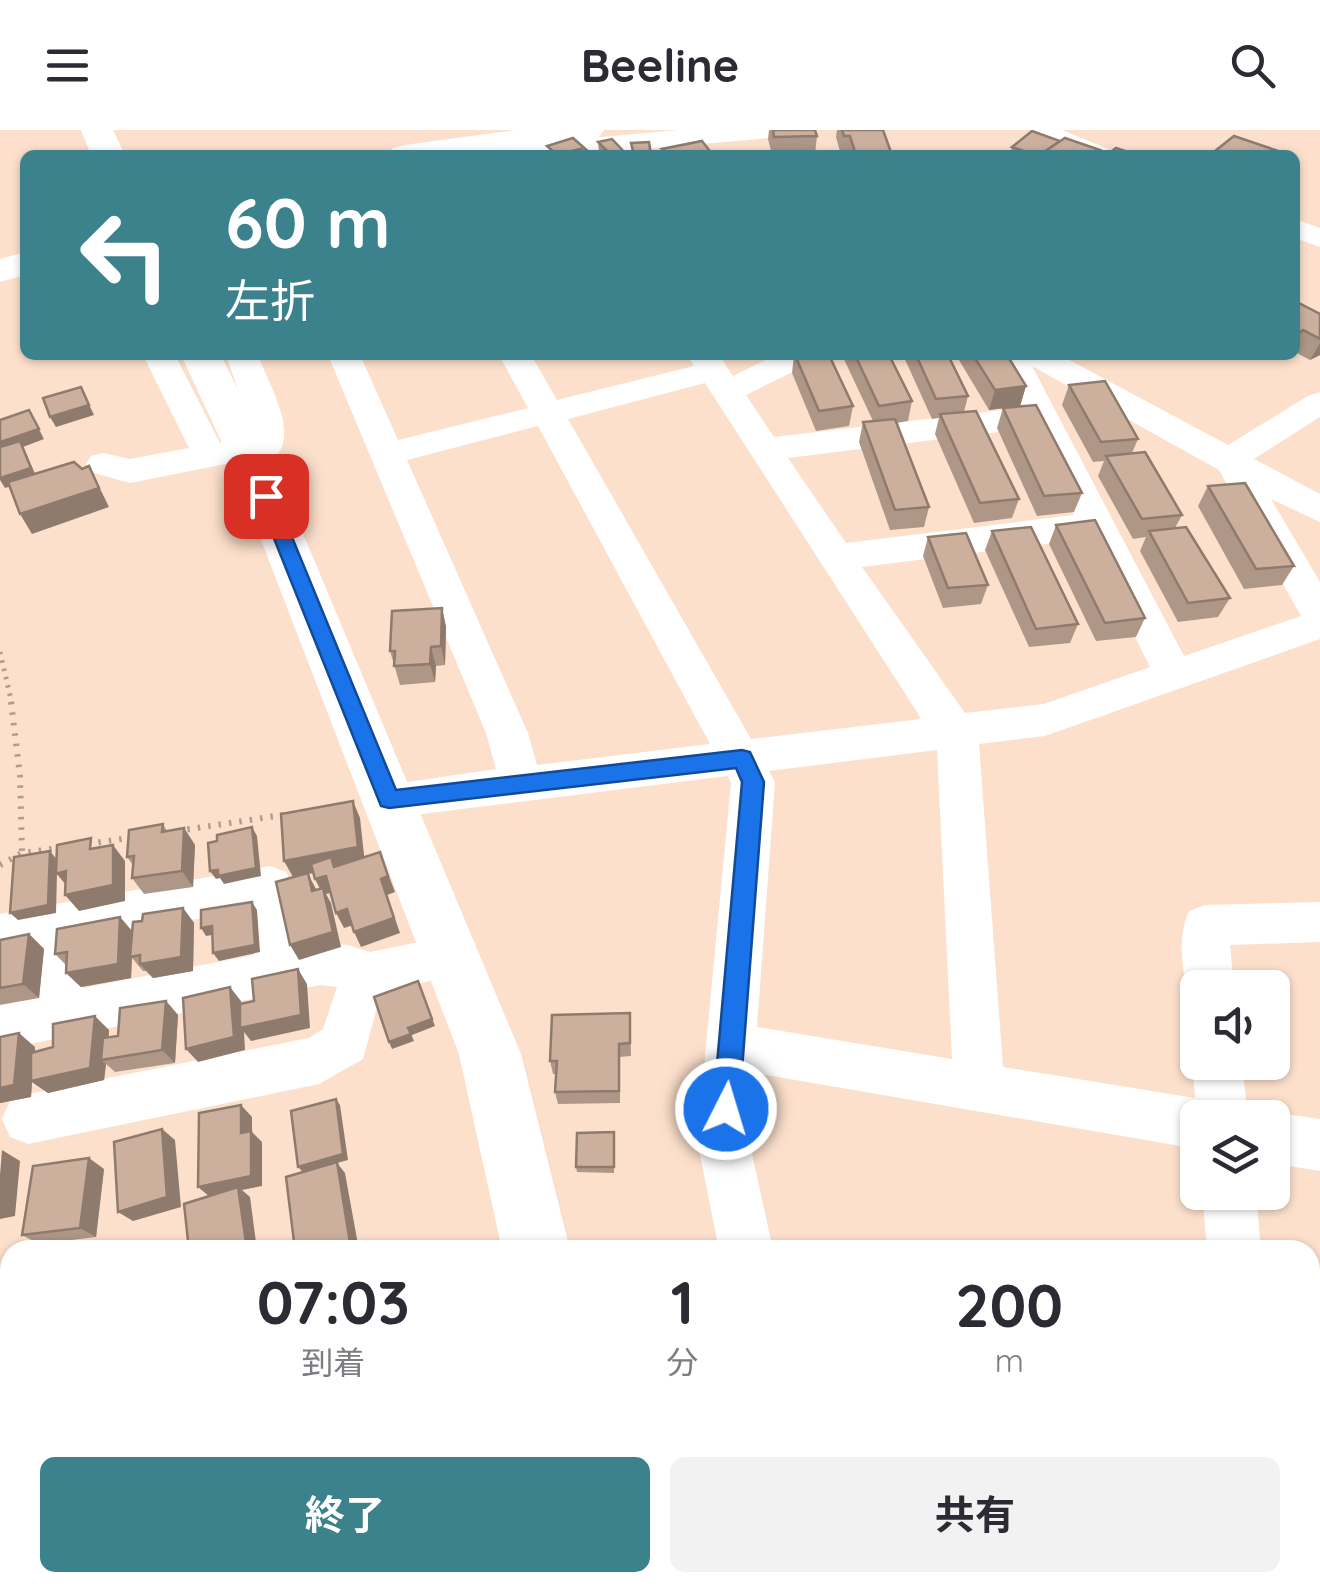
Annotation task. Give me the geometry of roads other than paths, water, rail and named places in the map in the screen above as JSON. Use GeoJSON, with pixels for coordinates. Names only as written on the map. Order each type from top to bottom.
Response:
{"type":"FeatureCollection","features":[{"type":"Feature","properties":{"kind":"street"},"geometry":{"type":"LineString","coordinates":[[480,150],[769,130]]}},
{"type":"Feature","properties":{"kind":"street"},"geometry":{"type":"LineString","coordinates":[[1039,132],[1085,150]]}},
{"type":"Feature","properties":{"kind":"street"},"geometry":{"type":"LineString","coordinates":[[690,136],[708,150]]}},
{"type":"Feature","properties":{"kind":"street"},"geometry":{"type":"LineString","coordinates":[[528,150],[586,143]]}},
{"type":"Feature","properties":{"kind":"street"},"geometry":{"type":"LineString","coordinates":[[163,360],[236,455]]}},
{"type":"Feature","properties":{"kind":"street"},"geometry":{"type":"LineString","coordinates":[[203,360],[236,455],[454,956],[490,1054],[534,1240]]}},
{"type":"Feature","properties":{"kind":"street"},"geometry":{"type":"LineString","coordinates":[[103,464],[130,471],[236,455],[268,445],[270,433],[244,360]]}},
{"type":"Feature","properties":{"kind":"street"},"geometry":{"type":"LineString","coordinates":[[346,360],[507,734],[521,784]]}},
{"type":"Feature","properties":{"kind":"street"},"geometry":{"type":"LineString","coordinates":[[518,360],[753,782],[723,1140],[744,1240]]}},
{"type":"Feature","properties":{"kind":"street"},"geometry":{"type":"LineString","coordinates":[[387,454],[776,360]]}},
{"type":"Feature","properties":{"kind":"street"},"geometry":{"type":"LineString","coordinates":[[1013,360],[1174,674]]}},
{"type":"Feature","properties":{"kind":"street"},"geometry":{"type":"LineString","coordinates":[[1045,360],[1320,510]]}},
{"type":"Feature","properties":{"kind":"street"},"geometry":{"type":"LineString","coordinates":[[715,372],[931,701],[957,734],[979,1088]]}},
{"type":"Feature","properties":{"kind":"street"},"geometry":{"type":"LineString","coordinates":[[1233,463],[1244,446],[1320,403]]}},
{"type":"Feature","properties":{"kind":"street"},"geometry":{"type":"LineString","coordinates":[[766,449],[1041,416]]}},
{"type":"Feature","properties":{"kind":"street"},"geometry":{"type":"LineString","coordinates":[[1233,463],[1320,615]]}},
{"type":"Feature","properties":{"kind":"street"},"geometry":{"type":"LineString","coordinates":[[836,557],[1097,525]]}},
{"type":"Feature","properties":{"kind":"street"},"geometry":{"type":"LineString","coordinates":[[389,800],[957,734],[1045,720],[1320,624]]}},
{"type":"Feature","properties":{"kind":"street"},"geometry":{"type":"LineString","coordinates":[[0,936],[270,886],[280,972]]}},
{"type":"Feature","properties":{"kind":"street"},"geometry":{"type":"LineString","coordinates":[[1209,970],[1205,925],[1320,922]]}},
{"type":"Feature","properties":{"kind":"street"},"geometry":{"type":"LineString","coordinates":[[58,1016],[62,924]]}},
{"type":"Feature","properties":{"kind":"street"},"geometry":{"type":"LineString","coordinates":[[0,1027],[320,964],[348,966],[370,974],[454,956]]}},
{"type":"Feature","properties":{"kind":"street"},"geometry":{"type":"LineString","coordinates":[[28,1119],[319,1060],[345,1043],[352,1007],[370,974]]}},
{"type":"Feature","properties":{"kind":"street"},"geometry":{"type":"LineString","coordinates":[[731,1046],[1180,1121]]}},
{"type":"Feature","properties":{"kind":"street"},"geometry":{"type":"LineString","coordinates":[[1290,1140],[1320,1145]]}},
{"type":"Feature","properties":{"kind":"street"},"geometry":{"type":"LineString","coordinates":[[1230,1210],[1233,1240]]}}]}
